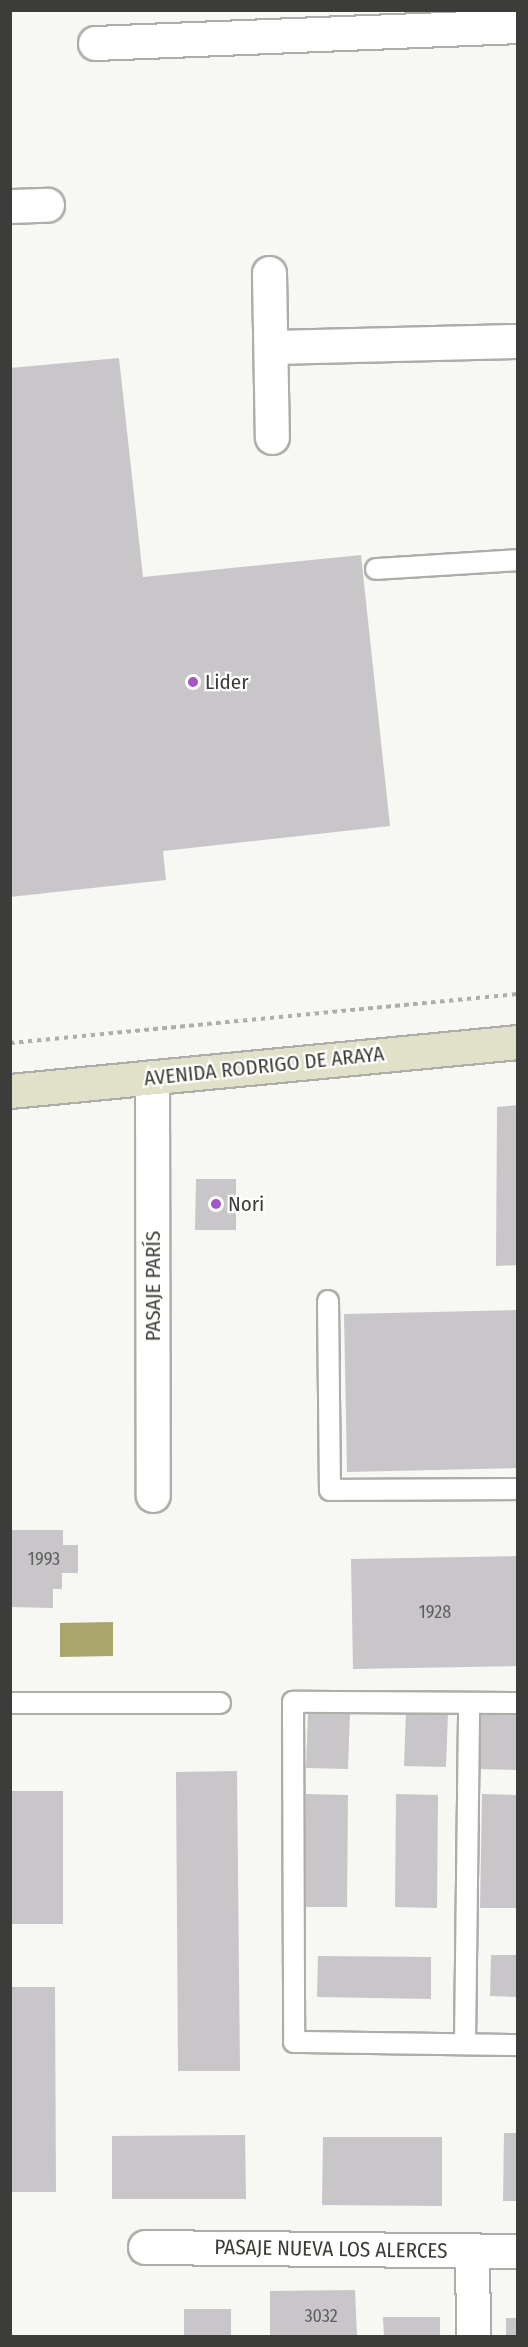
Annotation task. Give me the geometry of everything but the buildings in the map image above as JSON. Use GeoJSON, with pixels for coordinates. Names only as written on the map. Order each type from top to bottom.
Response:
{"type":"FeatureCollection","features":[{"type":"Feature","properties":{"kind":"main road","name":"AVENIDA RODRIGO DE ARAYA"},"geometry":{"type":"LineString","coordinates":[[10,1091],[518,1042]]}},
{"type":"Feature","properties":{"kind":"street"},"geometry":{"type":"LineString","coordinates":[[95,44],[518,26]]}},
{"type":"Feature","properties":{"kind":"street"},"geometry":{"type":"LineString","coordinates":[[10,206],[47,204]]}},
{"type":"Feature","properties":{"kind":"street"},"geometry":{"type":"LineString","coordinates":[[269,273],[272,437]]}},
{"type":"Feature","properties":{"kind":"street"},"geometry":{"type":"LineString","coordinates":[[271,347],[518,341]]}},
{"type":"Feature","properties":{"kind":"street","name":"PASAJE PARÍS"},"geometry":{"type":"LineString","coordinates":[[152,1077],[153,1495]]}},
{"type":"Feature","properties":{"kind":"street","name":"PASAJE NUEVA LOS ALERCES"},"geometry":{"type":"LineString","coordinates":[[145,2247],[518,2251]]}},
{"type":"Feature","properties":{"kind":"street"},"geometry":{"type":"LineString","coordinates":[[472,2251],[473,2337]]}},
{"type":"Feature","properties":{"kind":"lane"},"geometry":{"type":"LineString","coordinates":[[376,569],[518,560]]}},
{"type":"Feature","properties":{"kind":"lane"},"geometry":{"type":"LineString","coordinates":[[328,1301],[330,1490],[518,1489]]}},
{"type":"Feature","properties":{"kind":"lane"},"geometry":{"type":"LineString","coordinates":[[518,1704],[292,1702],[294,2042],[518,2045]]}},
{"type":"Feature","properties":{"kind":"lane"},"geometry":{"type":"LineString","coordinates":[[10,1703],[220,1703]]}},
{"type":"Feature","properties":{"kind":"lane"},"geometry":{"type":"LineString","coordinates":[[465,2044],[468,1703]]}},
{"type":"Feature","properties":{"kind":"path"},"geometry":{"type":"LineString","coordinates":[[10,1043],[518,994]]}},
{"type":"Feature","properties":{"kind":"shaded area"},"geometry":{"type":"Polygon","coordinates":[[[113,1622],[113,1656],[60,1657],[60,1623],[113,1622]]]}},
{"type":"Feature","properties":{"kind":"place","name":"Lider"},"geometry":{"type":"Point","coordinates":[193,682]}},
{"type":"Feature","properties":{"kind":"place","name":"Nori"},"geometry":{"type":"Point","coordinates":[216,1204]}}]}
